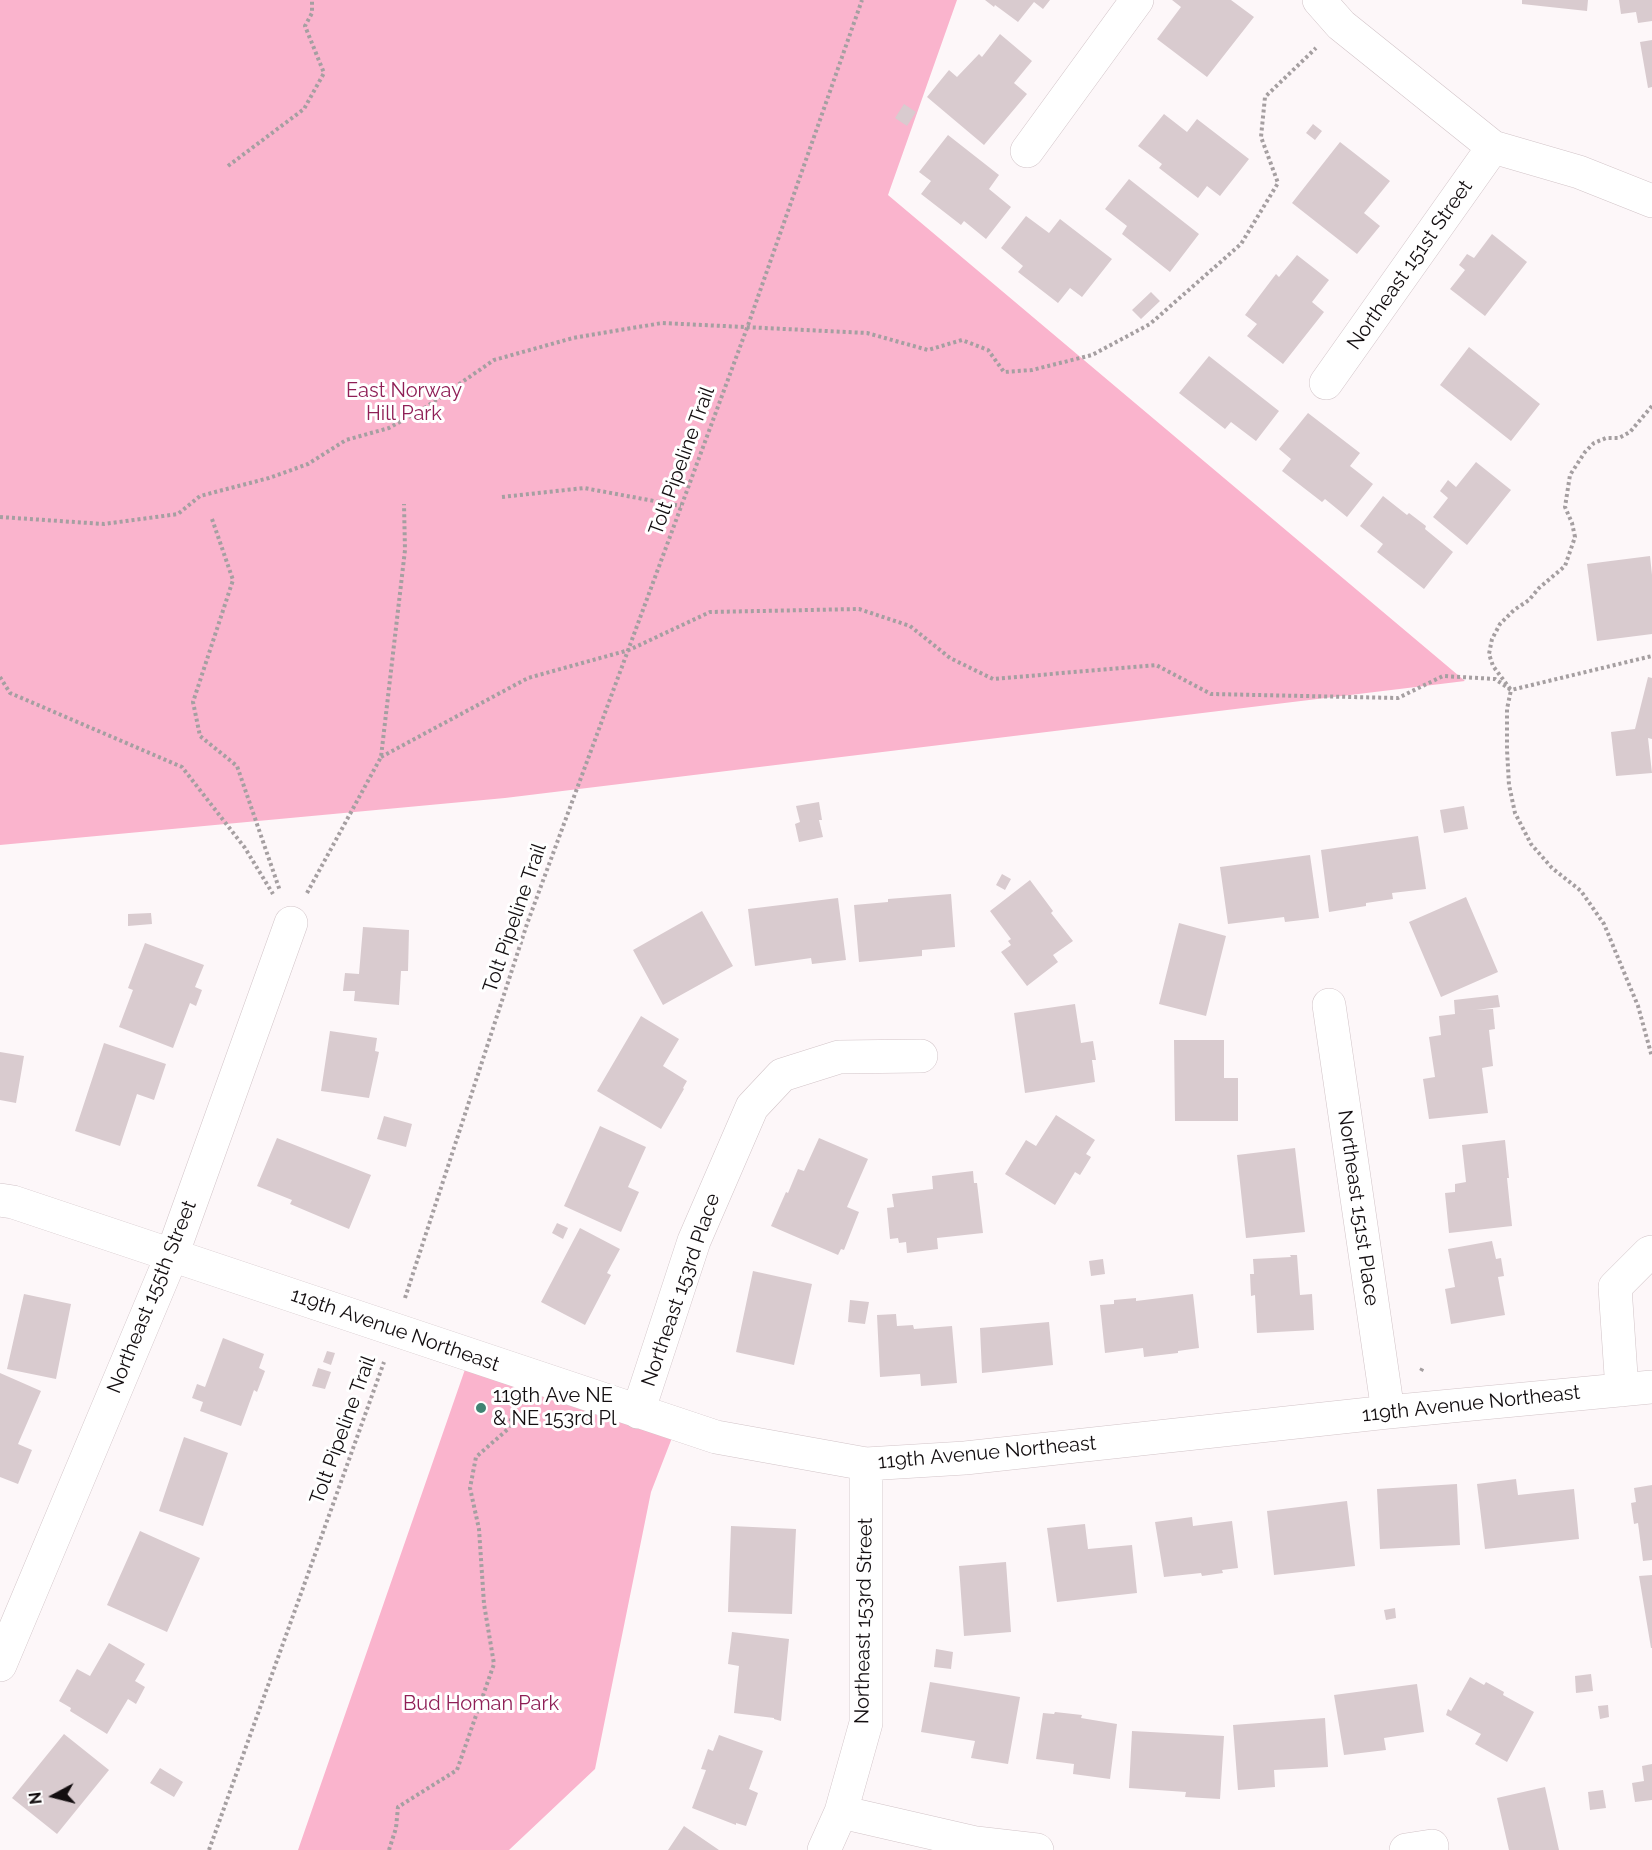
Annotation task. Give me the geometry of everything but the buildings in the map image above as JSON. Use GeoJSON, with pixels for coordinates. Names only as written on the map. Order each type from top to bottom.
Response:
{"type":"FeatureCollection","features":[{"type":"Feature","properties":{"kind":"street"},"geometry":{"type":"LineString","coordinates":[[1027,151],[1137,0]]}},
{"type":"Feature","properties":{"kind":"street"},"geometry":{"type":"LineString","coordinates":[[1319,0],[1341,25],[1493,147],[1579,172],[1652,201]]}},
{"type":"Feature","properties":{"kind":"street","name":"Northeast 151st Street"},"geometry":{"type":"LineString","coordinates":[[1326,382],[1493,147]]}},
{"type":"Feature","properties":{"kind":"street","name":"Northeast 155th Street"},"geometry":{"type":"LineString","coordinates":[[0,1665],[172,1255],[291,923]]}},
{"type":"Feature","properties":{"kind":"street","name":"Northeast 151st Place"},"geometry":{"type":"LineString","coordinates":[[1329,1005],[1388,1412]]}},
{"type":"Feature","properties":{"kind":"street","name":"Northeast 153rd Place"},"geometry":{"type":"LineString","coordinates":[[638,1412],[694,1241],[752,1107],[782,1075],[839,1057],[921,1056]]}},
{"type":"Feature","properties":{"kind":"street","name":"119th Avenue Northeast"},"geometry":{"type":"LineString","coordinates":[[0,1200],[13,1202],[716,1437],[866,1464],[965,1458],[1388,1412],[1637,1388]]}},
{"type":"Feature","properties":{"kind":"street"},"geometry":{"type":"LineString","coordinates":[[1637,1388],[1615,1287],[1648,1253],[1652,1252]]}},
{"type":"Feature","properties":{"kind":"street","name":"Northeast 153rd Street"},"geometry":{"type":"LineString","coordinates":[[841,1812],[866,1723],[866,1464]]}},
{"type":"Feature","properties":{"kind":"street"},"geometry":{"type":"LineString","coordinates":[[824,1850],[841,1812],[976,1843],[1037,1850]]}},
{"type":"Feature","properties":{"kind":"path"},"geometry":{"type":"LineString","coordinates":[[228,166],[304,109],[324,73],[305,26],[312,13],[312,0]]}},
{"type":"Feature","properties":{"kind":"path","name":"Tolt Pipeline Trail"},"geometry":{"type":"LineString","coordinates":[[209,1850],[395,1330],[527,924],[747,328],[862,0]]}},
{"type":"Feature","properties":{"kind":"path"},"geometry":{"type":"LineString","coordinates":[[0,517],[104,524],[178,514],[200,496],[268,478],[308,464],[346,440],[389,428],[494,360],[573,339],[662,322],[867,333],[928,350],[962,340],[988,350],[1004,372],[1032,370],[1092,356],[1149,324],[1241,244],[1278,183],[1261,137],[1265,98],[1341,25]]}},
{"type":"Feature","properties":{"kind":"path"},"geometry":{"type":"LineString","coordinates":[[1652,406],[1630,432],[1619,438],[1606,438],[1594,443],[1585,452],[1570,475],[1565,507],[1572,522],[1575,537],[1565,566],[1500,624],[1491,639],[1489,654],[1492,666],[1511,690],[1507,750],[1509,785],[1515,813],[1531,844],[1552,868],[1581,891],[1604,924],[1638,1006],[1652,1057]]}},
{"type":"Feature","properties":{"kind":"path"},"geometry":{"type":"LineString","coordinates":[[502,497],[584,488],[681,506]]}},
{"type":"Feature","properties":{"kind":"path"},"geometry":{"type":"LineString","coordinates":[[291,923],[381,757],[405,550],[404,504]]}},
{"type":"Feature","properties":{"kind":"path"},"geometry":{"type":"LineString","coordinates":[[212,519],[233,580],[193,702],[200,736],[237,766],[291,923]]}},
{"type":"Feature","properties":{"kind":"path"},"geometry":{"type":"LineString","coordinates":[[381,757],[528,678],[629,650],[710,612],[859,609],[910,626],[950,658],[993,679],[1156,666],[1211,694],[1398,698],[1443,676],[1495,679],[1511,690],[1652,656]]}},
{"type":"Feature","properties":{"kind":"path"},"geometry":{"type":"LineString","coordinates":[[0,677],[10,693],[182,767],[245,848],[291,923]]}},
{"type":"Feature","properties":{"kind":"path"},"geometry":{"type":"LineString","coordinates":[[389,1850],[396,1828],[398,1806],[457,1770],[494,1664],[484,1604],[479,1529],[470,1488],[476,1456],[508,1429],[527,1374]]}},
{"type":"Feature","properties":{"kind":"green space","name":"East Norway Hill Park"},"geometry":{"type":"Polygon","coordinates":[[[0,0],[957,0],[888,195],[1465,681],[505,798],[0,845],[0,0]]]}},
{"type":"Feature","properties":{"kind":"green space","name":"Bud Homan Park"},"geometry":{"type":"Polygon","coordinates":[[[470,1355],[677,1425],[651,1492],[595,1769],[509,1850],[298,1850],[470,1355]]]}},
{"type":"Feature","properties":{"kind":"place","name":"119th Ave NE & NE 153rd Pl"},"geometry":{"type":"Point","coordinates":[481,1408]}}]}
